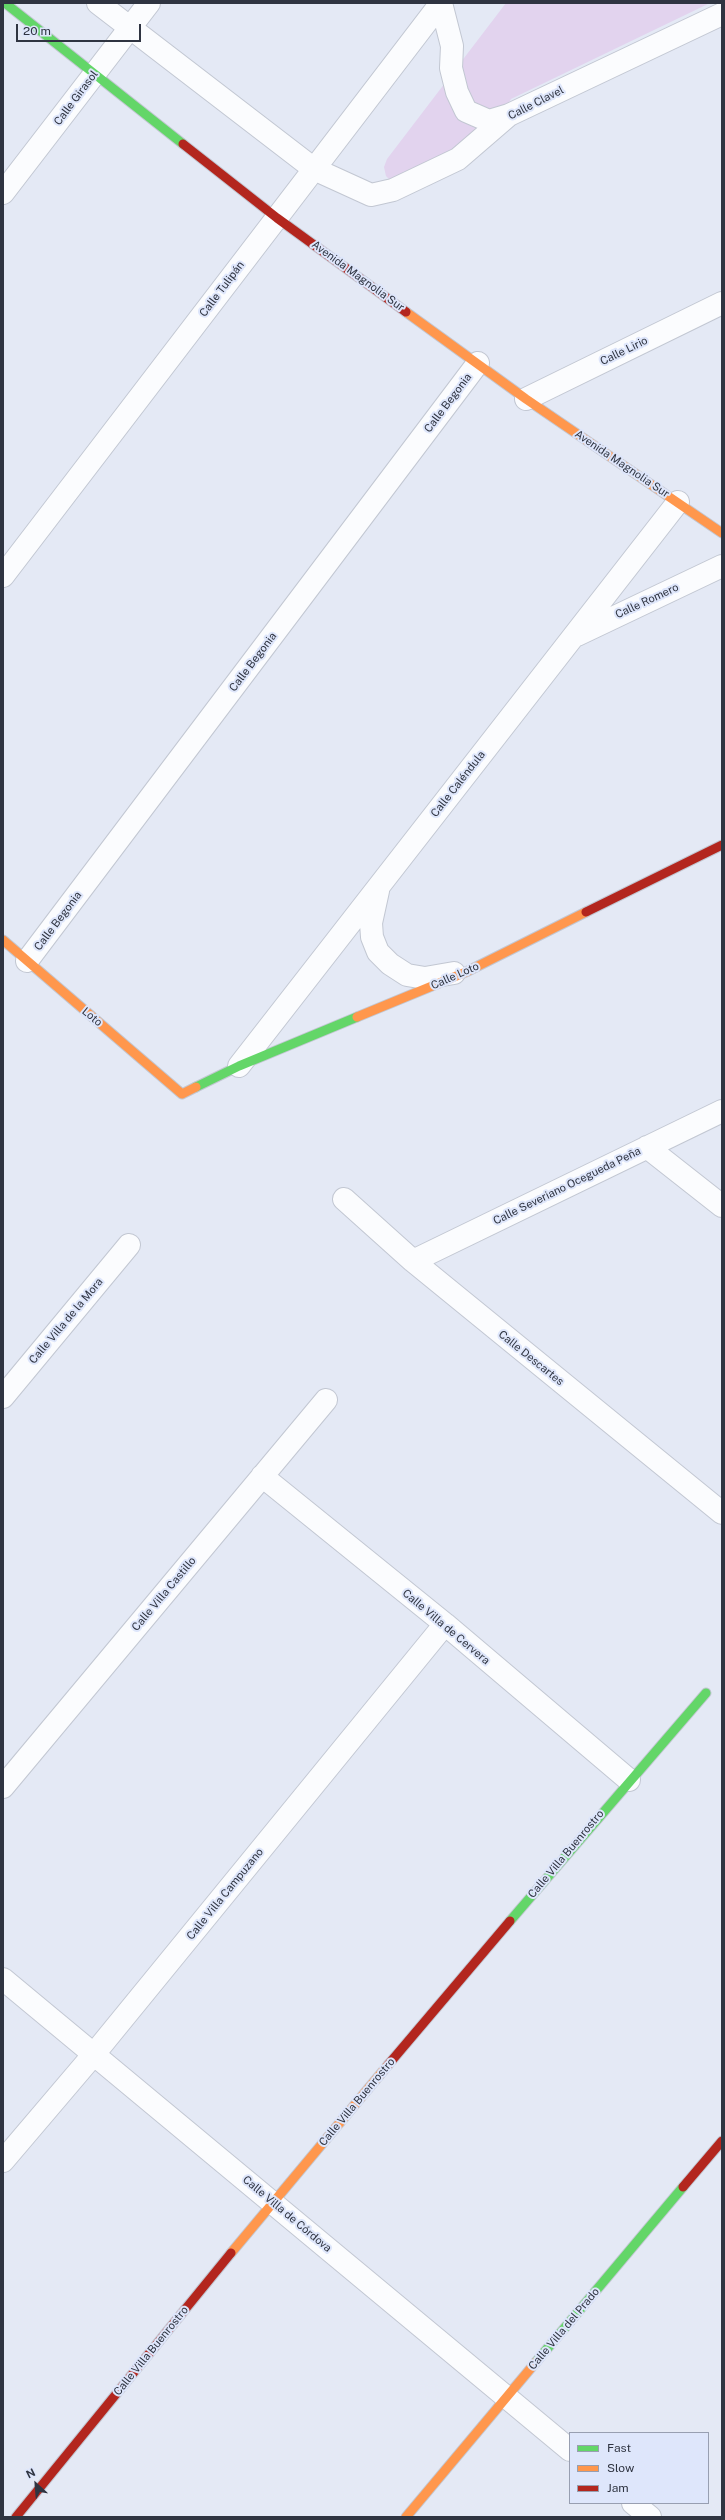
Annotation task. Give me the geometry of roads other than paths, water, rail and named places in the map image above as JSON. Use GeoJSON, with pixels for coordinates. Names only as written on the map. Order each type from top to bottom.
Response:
{"type":"FeatureCollection","features":[{"type":"Feature","properties":{"kind":"street","name":"Avenida Magnolia Sur"},"geometry":{"type":"LineString","coordinates":[[5,3],[277,218],[526,399],[722,533]]}},
{"type":"Feature","properties":{"kind":"street"},"geometry":{"type":"LineString","coordinates":[[98,3],[314,170]]}},
{"type":"Feature","properties":{"kind":"street","name":"Calle Girasol"},"geometry":{"type":"LineString","coordinates":[[3,193],[149,3]]}},
{"type":"Feature","properties":{"kind":"street"},"geometry":{"type":"LineString","coordinates":[[441,3],[452,46],[451,68],[457,92],[466,111],[489,121],[509,115]]}},
{"type":"Feature","properties":{"kind":"street","name":"Calle Tulipán"},"geometry":{"type":"LineString","coordinates":[[3,576],[441,3]]}},
{"type":"Feature","properties":{"kind":"street","name":"Calle Clavel"},"geometry":{"type":"LineString","coordinates":[[314,170],[371,195],[394,190],[458,159],[509,115],[722,14]]}},
{"type":"Feature","properties":{"kind":"street","name":"Calle Lirio"},"geometry":{"type":"LineString","coordinates":[[526,399],[722,302]]}},
{"type":"Feature","properties":{"kind":"street","name":"Calle Begonia"},"geometry":{"type":"LineString","coordinates":[[27,961],[478,363]]}},
{"type":"Feature","properties":{"kind":"street","name":"Calle Caléndula"},"geometry":{"type":"LineString","coordinates":[[239,1066],[678,502]]}},
{"type":"Feature","properties":{"kind":"street","name":"Calle Romero"},"geometry":{"type":"LineString","coordinates":[[572,637],[722,566]]}},
{"type":"Feature","properties":{"kind":"street","name":"Calle Loto"},"geometry":{"type":"LineString","coordinates":[[182,1094],[239,1066],[466,972],[722,845]]}},
{"type":"Feature","properties":{"kind":"street"},"geometry":{"type":"LineString","coordinates":[[378,886],[370,923],[372,937],[378,952],[390,964],[407,975],[425,978],[466,972]]}},
{"type":"Feature","properties":{"kind":"street","name":"Loto"},"geometry":{"type":"LineString","coordinates":[[3,940],[182,1094]]}},
{"type":"Feature","properties":{"kind":"street","name":"Calle Severiano Ocegueda Peña"},"geometry":{"type":"LineString","coordinates":[[413,1262],[722,1111]]}},
{"type":"Feature","properties":{"kind":"street"},"geometry":{"type":"LineString","coordinates":[[647,1147],[722,1206]]}},
{"type":"Feature","properties":{"kind":"street","name":"Calle Descartes"},"geometry":{"type":"LineString","coordinates":[[344,1198],[413,1262],[722,1513]]}},
{"type":"Feature","properties":{"kind":"street","name":"Calle Villa de la Mora"},"geometry":{"type":"LineString","coordinates":[[3,1397],[129,1245]]}},
{"type":"Feature","properties":{"kind":"street","name":"Calle Villa Castillo"},"geometry":{"type":"LineString","coordinates":[[3,1788],[326,1400]]}},
{"type":"Feature","properties":{"kind":"street","name":"Calle Villa de Cervera"},"geometry":{"type":"LineString","coordinates":[[262,1476],[444,1624],[629,1780]]}},
{"type":"Feature","properties":{"kind":"street","name":"Calle Villa Campuzano"},"geometry":{"type":"LineString","coordinates":[[3,2161],[94,2054],[444,1624]]}},
{"type":"Feature","properties":{"kind":"street","name":"Calle Villa Buenrostro"},"geometry":{"type":"LineString","coordinates":[[16,2517],[272,2202],[629,1780],[706,1693]]}},
{"type":"Feature","properties":{"kind":"street","name":"Calle Villa de Córdova"},"geometry":{"type":"LineString","coordinates":[[3,1979],[569,2449]]}},
{"type":"Feature","properties":{"kind":"street","name":"Calle Villa del Prado"},"geometry":{"type":"LineString","coordinates":[[406,2517],[722,2141]]}},
{"type":"Feature","properties":{"kind":"street"},"geometry":{"type":"LineString","coordinates":[[634,2504],[650,2517]]}}]}
